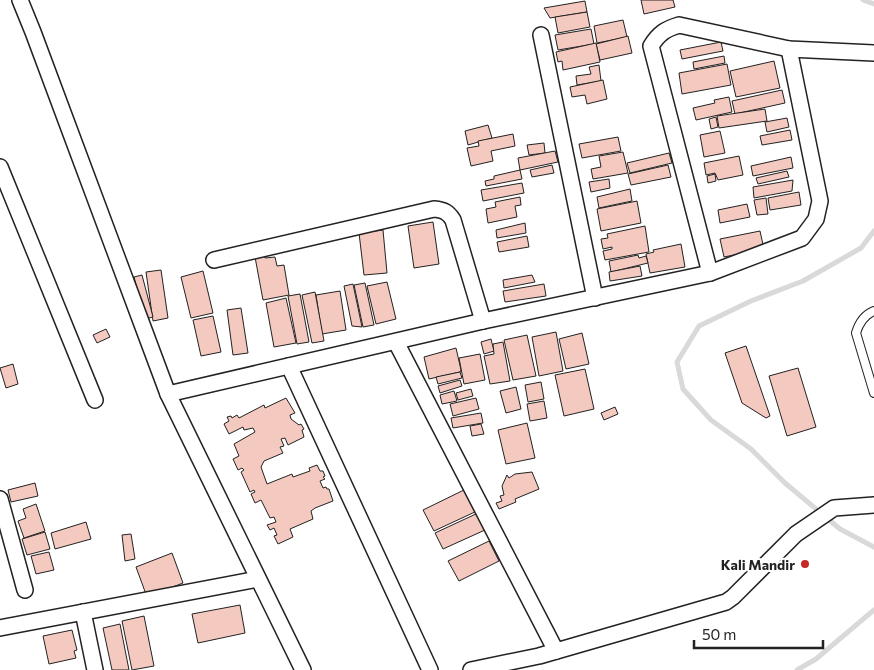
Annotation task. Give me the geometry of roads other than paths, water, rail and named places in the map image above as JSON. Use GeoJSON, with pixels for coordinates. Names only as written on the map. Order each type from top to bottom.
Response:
{"type":"FeatureCollection","features":[{"type":"Feature","properties":{"kind":"street"},"geometry":{"type":"LineString","coordinates":[[20,0],[168,394],[303,670]]}},
{"type":"Feature","properties":{"kind":"street"},"geometry":{"type":"LineString","coordinates":[[710,273],[651,46],[657,36],[666,29],[679,25],[789,49],[874,53]]}},
{"type":"Feature","properties":{"kind":"street"},"geometry":{"type":"LineString","coordinates":[[541,35],[595,298]]}},
{"type":"Feature","properties":{"kind":"street"},"geometry":{"type":"LineString","coordinates":[[168,394],[483,321],[710,273],[802,238],[816,220],[820,201],[789,49]]}},
{"type":"Feature","properties":{"kind":"street"},"geometry":{"type":"LineString","coordinates":[[0,167],[94,400]]}},
{"type":"Feature","properties":{"kind":"street"},"geometry":{"type":"LineString","coordinates":[[214,260],[434,209],[443,210],[453,220],[483,321]]}},
{"type":"Feature","properties":{"kind":"street"},"geometry":{"type":"LineString","coordinates":[[396,342],[556,651]]}},
{"type":"Feature","properties":{"kind":"street"},"geometry":{"type":"LineString","coordinates":[[289,366],[430,670]]}},
{"type":"Feature","properties":{"kind":"street"},"geometry":{"type":"LineString","coordinates":[[0,499],[25,590]]}},
{"type":"Feature","properties":{"kind":"street"},"geometry":{"type":"LineString","coordinates":[[471,670],[556,651],[726,602],[796,534],[834,508],[874,505]]}},
{"type":"Feature","properties":{"kind":"street"},"geometry":{"type":"LineString","coordinates":[[0,628],[258,579]]}},
{"type":"Feature","properties":{"kind":"street"},"geometry":{"type":"LineString","coordinates":[[82,612],[95,670]]}},
{"type":"Feature","properties":{"kind":"lane"},"geometry":{"type":"LineString","coordinates":[[874,310],[863,319],[856,333],[874,393]]}},
{"type":"Feature","properties":{"kind":"waterway"},"geometry":{"type":"LineString","coordinates":[[863,0],[874,4]]}},
{"type":"Feature","properties":{"kind":"waterway"},"geometry":{"type":"LineString","coordinates":[[874,231],[861,248],[803,281],[751,301],[699,326],[677,362],[683,389],[711,420],[751,449],[785,483],[840,529],[874,547]]}},
{"type":"Feature","properties":{"kind":"waterway"},"geometry":{"type":"LineString","coordinates":[[797,670],[816,659],[874,610]]}},
{"type":"Feature","properties":{"kind":"place","name":"Kali Mandir"},"geometry":{"type":"Point","coordinates":[805,564]}}]}
